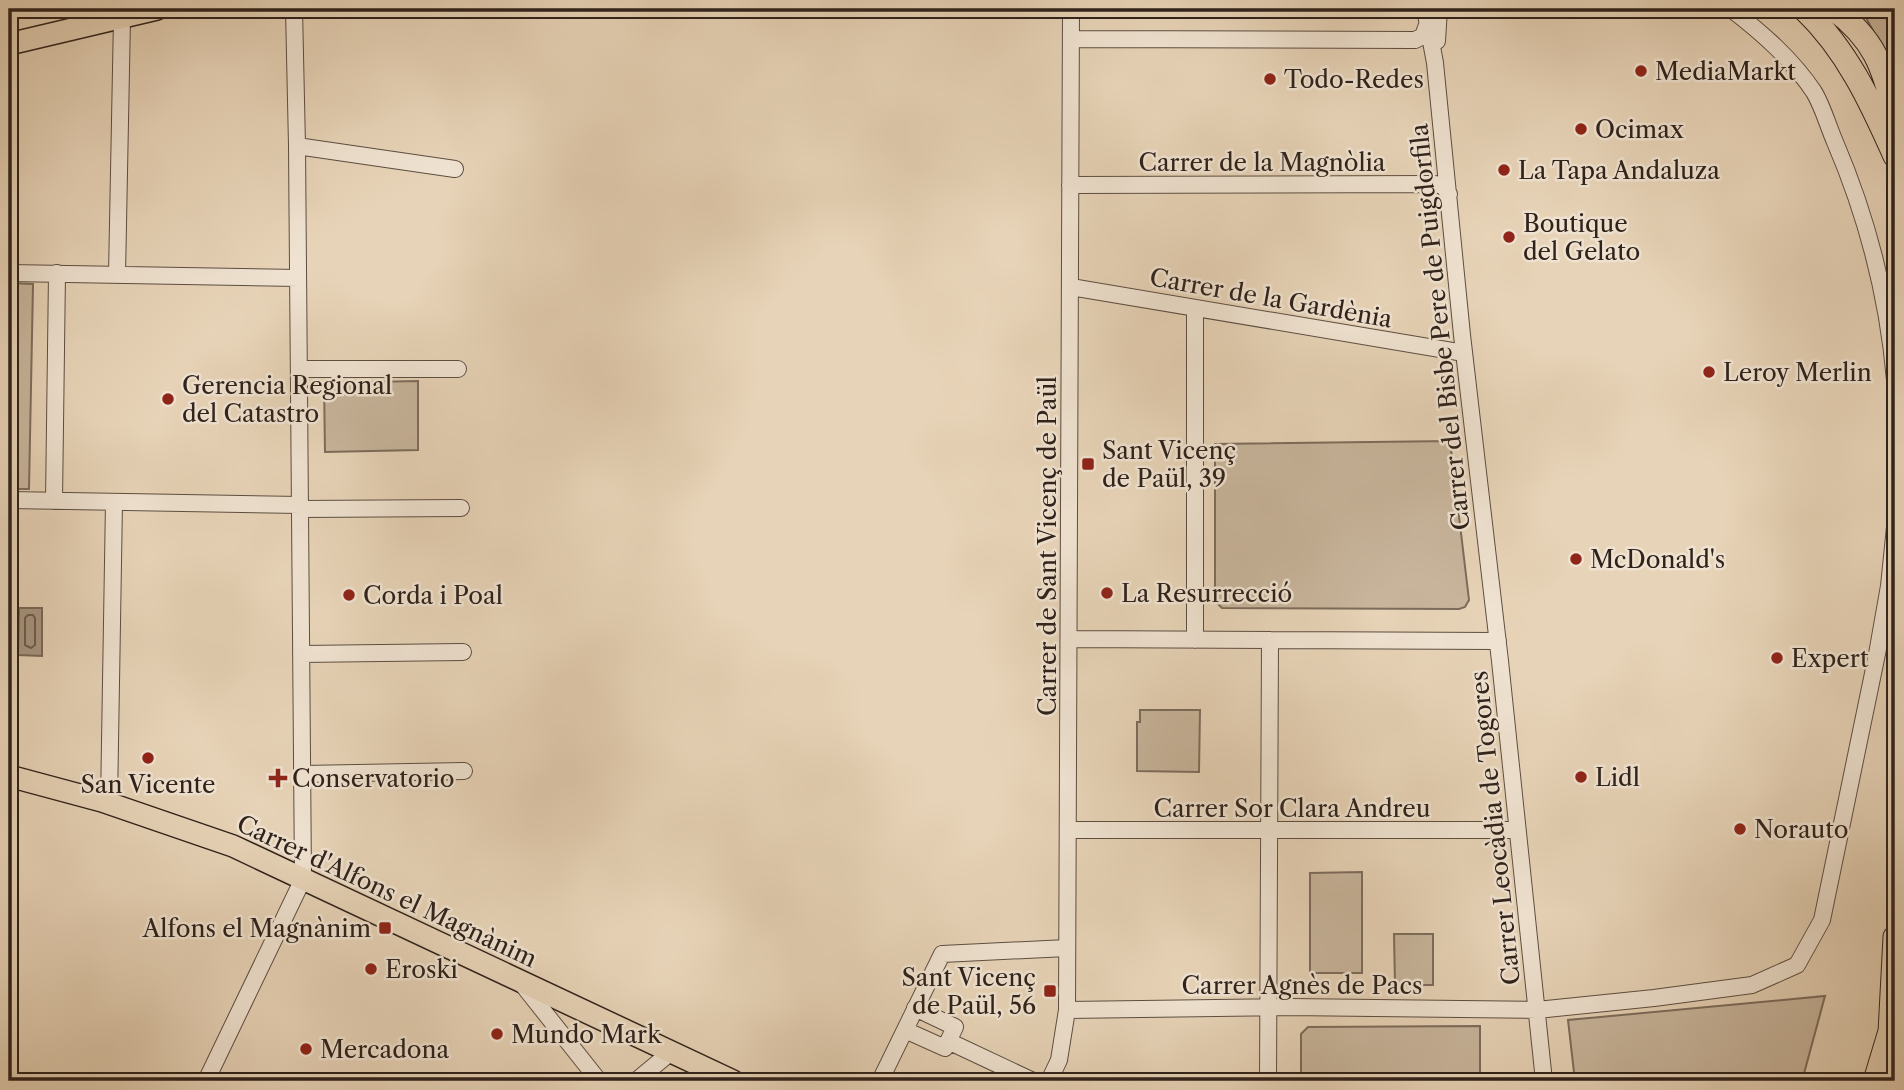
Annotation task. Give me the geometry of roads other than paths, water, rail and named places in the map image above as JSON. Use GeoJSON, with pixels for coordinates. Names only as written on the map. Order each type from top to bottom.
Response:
{"type":"FeatureCollection","features":[{"type":"Feature","properties":{"kind":"highway"},"geometry":{"type":"LineString","coordinates":[[1804,9],[1828,34],[1851,66],[1895,156]]}},
{"type":"Feature","properties":{"kind":"highway"},"geometry":{"type":"LineString","coordinates":[[1834,9],[1853,23],[1868,40],[1883,71],[1895,113]]}},
{"type":"Feature","properties":{"kind":"highway"},"geometry":{"type":"LineString","coordinates":[[1875,1081],[1893,1024],[1895,937]]}},
{"type":"Feature","properties":{"kind":"main road"},"geometry":{"type":"LineString","coordinates":[[9,44],[156,9]]}},
{"type":"Feature","properties":{"kind":"main road","name":"Carrer d'Alfons el Magnànim"},"geometry":{"type":"LineString","coordinates":[[9,776],[110,803],[233,846],[733,1081]]}},
{"type":"Feature","properties":{"kind":"street"},"geometry":{"type":"LineString","coordinates":[[206,1081],[303,879],[294,9]]}},
{"type":"Feature","properties":{"kind":"street","name":"Carrer de Sant Vicenç de Paül"},"geometry":{"type":"LineString","coordinates":[[1049,1081],[1059,1060],[1067,1010],[1071,9]]}},
{"type":"Feature","properties":{"kind":"street"},"geometry":{"type":"LineString","coordinates":[[1435,63],[1439,9]]}},
{"type":"Feature","properties":{"kind":"street"},"geometry":{"type":"LineString","coordinates":[[1731,9],[1772,42],[1814,93],[1842,157],[1871,238],[1892,340],[1895,380]]}},
{"type":"Feature","properties":{"kind":"street"},"geometry":{"type":"LineString","coordinates":[[1071,39],[1415,40],[1423,36],[1426,17]]}},
{"type":"Feature","properties":{"kind":"street","name":"Carrer del Bisbe Pere de Puigdorfila"},"geometry":{"type":"LineString","coordinates":[[1426,17],[1435,63],[1464,353],[1498,641]]}},
{"type":"Feature","properties":{"kind":"street"},"geometry":{"type":"LineString","coordinates":[[117,275],[122,18]]}},
{"type":"Feature","properties":{"kind":"street"},"geometry":{"type":"LineString","coordinates":[[297,146],[455,169]]}},
{"type":"Feature","properties":{"kind":"street","name":"Carrer de la Magnòlia"},"geometry":{"type":"LineString","coordinates":[[1070,185],[1435,184],[1443,186],[1450,194]]}},
{"type":"Feature","properties":{"kind":"street"},"geometry":{"type":"LineString","coordinates":[[9,273],[298,278]]}},
{"type":"Feature","properties":{"kind":"street"},"geometry":{"type":"LineString","coordinates":[[54,501],[57,274]]}},
{"type":"Feature","properties":{"kind":"street","name":"Carrer de la Gardènia"},"geometry":{"type":"LineString","coordinates":[[1071,287],[1464,353]]}},
{"type":"Feature","properties":{"kind":"street"},"geometry":{"type":"LineString","coordinates":[[1195,308],[1195,640]]}},
{"type":"Feature","properties":{"kind":"street"},"geometry":{"type":"LineString","coordinates":[[299,369],[458,369]]}},
{"type":"Feature","properties":{"kind":"street"},"geometry":{"type":"LineString","coordinates":[[9,500],[461,508]]}},
{"type":"Feature","properties":{"kind":"street"},"geometry":{"type":"LineString","coordinates":[[110,803],[114,502]]}},
{"type":"Feature","properties":{"kind":"street","name":"Carrer Agnès de Pacs"},"geometry":{"type":"LineString","coordinates":[[1067,1010],[1268,1007],[1537,1010],[1642,1000],[1752,985],[1797,965],[1822,920],[1877,654],[1889,586],[1895,527]]}},
{"type":"Feature","properties":{"kind":"street"},"geometry":{"type":"LineString","coordinates":[[1069,639],[1498,641]]}},
{"type":"Feature","properties":{"kind":"street"},"geometry":{"type":"LineString","coordinates":[[1268,1081],[1270,640]]}},
{"type":"Feature","properties":{"kind":"street","name":"Carrer Leocàdia de Togores"},"geometry":{"type":"LineString","coordinates":[[1498,641],[1537,1010]]}},
{"type":"Feature","properties":{"kind":"street"},"geometry":{"type":"LineString","coordinates":[[301,654],[463,652]]}},
{"type":"Feature","properties":{"kind":"street"},"geometry":{"type":"LineString","coordinates":[[303,774],[464,771]]}},
{"type":"Feature","properties":{"kind":"street","name":"Carrer Sor Clara Andreu"},"geometry":{"type":"LineString","coordinates":[[1068,830],[1517,830]]}},
{"type":"Feature","properties":{"kind":"street"},"geometry":{"type":"LineString","coordinates":[[880,1081],[942,954],[1067,948]]}},
{"type":"Feature","properties":{"kind":"street"},"geometry":{"type":"LineString","coordinates":[[521,982],[599,1081]]}},
{"type":"Feature","properties":{"kind":"street"},"geometry":{"type":"LineString","coordinates":[[905,1030],[945,1048],[955,1027],[915,1008]]}},
{"type":"Feature","properties":{"kind":"street"},"geometry":{"type":"LineString","coordinates":[[1537,1010],[1544,1081]]}},
{"type":"Feature","properties":{"kind":"street"},"geometry":{"type":"LineString","coordinates":[[948,1041],[1033,1081]]}},
{"type":"Feature","properties":{"kind":"street"},"geometry":{"type":"LineString","coordinates":[[636,1081],[671,1052]]}},
{"type":"Feature","properties":{"kind":"water"},"geometry":{"type":"Polygon","coordinates":[[[19,608],[42,608],[42,656],[18,655],[19,608]]]}},
{"type":"Feature","properties":{"kind":"place","name":"MediaMarkt"},"geometry":{"type":"Point","coordinates":[1641,71]}},
{"type":"Feature","properties":{"kind":"place","name":"Todo-Redes"},"geometry":{"type":"Point","coordinates":[1270,79]}},
{"type":"Feature","properties":{"kind":"place","name":"Ocimax"},"geometry":{"type":"Point","coordinates":[1581,129]}},
{"type":"Feature","properties":{"kind":"place","name":"La Tapa Andaluza"},"geometry":{"type":"Point","coordinates":[1504,170]}},
{"type":"Feature","properties":{"kind":"place","name":"Boutique del Gelato"},"geometry":{"type":"Point","coordinates":[1509,237]}},
{"type":"Feature","properties":{"kind":"place","name":"Leroy Merlin"},"geometry":{"type":"Point","coordinates":[1709,372]}},
{"type":"Feature","properties":{"kind":"place","name":"Gerencia Regional del Catastro"},"geometry":{"type":"Point","coordinates":[168,399]}},
{"type":"Feature","properties":{"kind":"place","name":"Sant Vicenç de Paül, 39"},"geometry":{"type":"Point","coordinates":[1088,464]}},
{"type":"Feature","properties":{"kind":"place","name":"McDonald's"},"geometry":{"type":"Point","coordinates":[1576,559]}},
{"type":"Feature","properties":{"kind":"place","name":"La Resurrecció"},"geometry":{"type":"Point","coordinates":[1107,593]}},
{"type":"Feature","properties":{"kind":"place","name":"Corda i Poal"},"geometry":{"type":"Point","coordinates":[349,595]}},
{"type":"Feature","properties":{"kind":"place","name":"Expert"},"geometry":{"type":"Point","coordinates":[1777,658]}},
{"type":"Feature","properties":{"kind":"place","name":"San Vicente"},"geometry":{"type":"Point","coordinates":[148,758]}},
{"type":"Feature","properties":{"kind":"place","name":"Lidl"},"geometry":{"type":"Point","coordinates":[1581,777]}},
{"type":"Feature","properties":{"kind":"place","name":"Conservatorio"},"geometry":{"type":"Point","coordinates":[278,778]}},
{"type":"Feature","properties":{"kind":"place","name":"Norauto"},"geometry":{"type":"Point","coordinates":[1740,829]}},
{"type":"Feature","properties":{"kind":"place","name":"Alfons el Magnànim"},"geometry":{"type":"Point","coordinates":[385,928]}},
{"type":"Feature","properties":{"kind":"place","name":"Eroski"},"geometry":{"type":"Point","coordinates":[371,969]}},
{"type":"Feature","properties":{"kind":"place","name":"Sant Vicenç de Paül, 56"},"geometry":{"type":"Point","coordinates":[1050,991]}},
{"type":"Feature","properties":{"kind":"place","name":"Mundo Mark"},"geometry":{"type":"Point","coordinates":[497,1034]}},
{"type":"Feature","properties":{"kind":"place","name":"Mercadona"},"geometry":{"type":"Point","coordinates":[306,1049]}}]}
